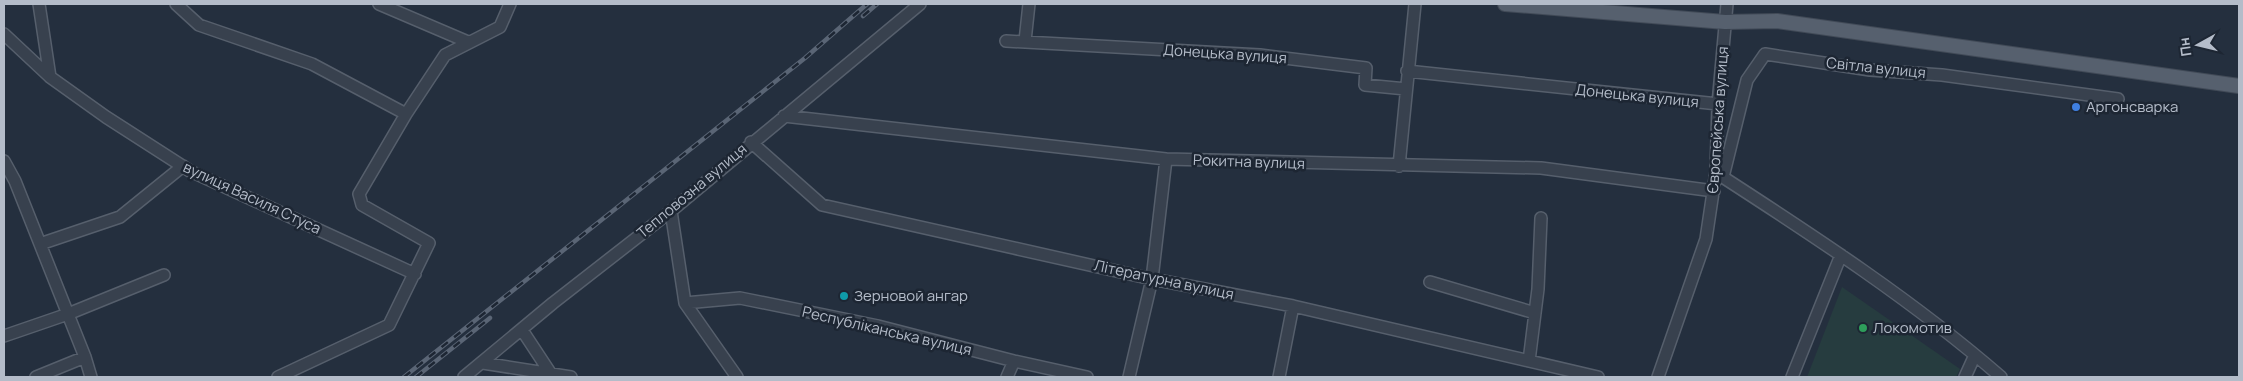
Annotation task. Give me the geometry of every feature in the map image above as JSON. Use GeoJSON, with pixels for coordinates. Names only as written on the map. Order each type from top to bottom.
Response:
{"type":"FeatureCollection","features":[{"type":"Feature","properties":{"kind":"main road"},"geometry":{"type":"LineString","coordinates":[[1505,4],[1725,22],[1776,21],[2239,86]]}},
{"type":"Feature","properties":{"kind":"street"},"geometry":{"type":"LineString","coordinates":[[40,4],[50,77]]}},
{"type":"Feature","properties":{"kind":"street"},"geometry":{"type":"LineString","coordinates":[[176,4],[199,25],[312,64],[406,114]]}},
{"type":"Feature","properties":{"kind":"street"},"geometry":{"type":"LineString","coordinates":[[380,4],[468,42]]}},
{"type":"Feature","properties":{"kind":"street"},"geometry":{"type":"LineString","coordinates":[[278,377],[389,325],[429,244],[362,205],[359,194],[406,114],[445,55],[500,27],[510,4]]}},
{"type":"Feature","properties":{"kind":"street","name":"Тепловозна вулиця"},"geometry":{"type":"LineString","coordinates":[[464,377],[483,363],[552,303],[671,211],[751,142],[920,4]]}},
{"type":"Feature","properties":{"kind":"street"},"geometry":{"type":"LineString","coordinates":[[1025,41],[1029,4]]}},
{"type":"Feature","properties":{"kind":"street"},"geometry":{"type":"LineString","coordinates":[[1399,166],[1415,4]]}},
{"type":"Feature","properties":{"kind":"street","name":"Європейська вулиця"},"geometry":{"type":"LineString","coordinates":[[1658,377],[1706,238],[1714,191],[1720,175],[1718,104],[1727,4]]}},
{"type":"Feature","properties":{"kind":"street","name":"вулиця Василя Стуса"},"geometry":{"type":"LineString","coordinates":[[4,34],[50,77],[106,117],[182,166],[415,274]]}},
{"type":"Feature","properties":{"kind":"street","name":"Донецька вулиця"},"geometry":{"type":"LineString","coordinates":[[1006,41],[1260,55],[1346,65],[1366,68],[1365,85],[1406,89]]}},
{"type":"Feature","properties":{"kind":"street","name":"Світла вулиця"},"geometry":{"type":"LineString","coordinates":[[1720,175],[1747,80],[1764,54],[1870,70],[1942,75],[2118,99]]}},
{"type":"Feature","properties":{"kind":"street","name":"Донецька вулиця"},"geometry":{"type":"LineString","coordinates":[[1407,71],[1718,104]]}},
{"type":"Feature","properties":{"kind":"street","name":"Рокитна вулиця"},"geometry":{"type":"LineString","coordinates":[[784,116],[1166,159],[1541,168],[1714,191]]}},
{"type":"Feature","properties":{"kind":"street","name":"Літературна вулиця"},"geometry":{"type":"LineString","coordinates":[[751,142],[822,205],[1152,279],[1293,306],[1598,377]]}},
{"type":"Feature","properties":{"kind":"street"},"geometry":{"type":"LineString","coordinates":[[1129,377],[1152,279],[1166,159]]}},
{"type":"Feature","properties":{"kind":"street"},"geometry":{"type":"LineString","coordinates":[[4,161],[9,182],[40,244],[85,356],[91,377]]}},
{"type":"Feature","properties":{"kind":"street"},"geometry":{"type":"LineString","coordinates":[[40,244],[120,217],[182,166]]}},
{"type":"Feature","properties":{"kind":"street"},"geometry":{"type":"LineString","coordinates":[[1720,175],[1841,255],[1975,355],[2001,377]]}},
{"type":"Feature","properties":{"kind":"street"},"geometry":{"type":"LineString","coordinates":[[671,211],[685,303],[737,377]]}},
{"type":"Feature","properties":{"kind":"street"},"geometry":{"type":"LineString","coordinates":[[1528,361],[1538,289],[1541,218]]}},
{"type":"Feature","properties":{"kind":"street"},"geometry":{"type":"LineString","coordinates":[[1792,377],[1841,255]]}},
{"type":"Feature","properties":{"kind":"street"},"geometry":{"type":"LineString","coordinates":[[4,336],[68,314],[164,275]]}},
{"type":"Feature","properties":{"kind":"street"},"geometry":{"type":"LineString","coordinates":[[1430,282],[1535,313]]}},
{"type":"Feature","properties":{"kind":"street","name":"Республіканська вулиця"},"geometry":{"type":"LineString","coordinates":[[685,303],[740,298],[878,326],[1014,361],[1087,377]]}},
{"type":"Feature","properties":{"kind":"street"},"geometry":{"type":"LineString","coordinates":[[1279,377],[1293,306]]}},
{"type":"Feature","properties":{"kind":"street"},"geometry":{"type":"LineString","coordinates":[[522,330],[551,374]]}},
{"type":"Feature","properties":{"kind":"street"},"geometry":{"type":"LineString","coordinates":[[1965,377],[1975,355]]}},
{"type":"Feature","properties":{"kind":"street"},"geometry":{"type":"LineString","coordinates":[[36,377],[85,356]]}},
{"type":"Feature","properties":{"kind":"street"},"geometry":{"type":"LineString","coordinates":[[1007,377],[1014,361]]}},
{"type":"Feature","properties":{"kind":"street"},"geometry":{"type":"LineString","coordinates":[[483,363],[571,377]]}},
{"type":"Feature","properties":{"kind":"green space","name":"Локомотив"},"geometry":{"type":"Polygon","coordinates":[[[1842,287],[1960,369],[1956,377],[1807,377],[1842,287]]]}},
{"type":"Feature","properties":{"kind":"railway"},"geometry":{"type":"LineString","coordinates":[[404,377],[805,58],[867,4]]}},
{"type":"Feature","properties":{"kind":"railway"},"geometry":{"type":"LineString","coordinates":[[863,16],[877,4]]}},
{"type":"Feature","properties":{"kind":"railway"},"geometry":{"type":"LineString","coordinates":[[416,377],[490,318]]}},
{"type":"Feature","properties":{"kind":"place","name":"Аргонсварка"},"geometry":{"type":"Point","coordinates":[2076,107]}},
{"type":"Feature","properties":{"kind":"place","name":"Зерновой ангар"},"geometry":{"type":"Point","coordinates":[844,296]}},
{"type":"Feature","properties":{"kind":"place","name":"Локомотив"},"geometry":{"type":"Point","coordinates":[1863,328]}}]}
